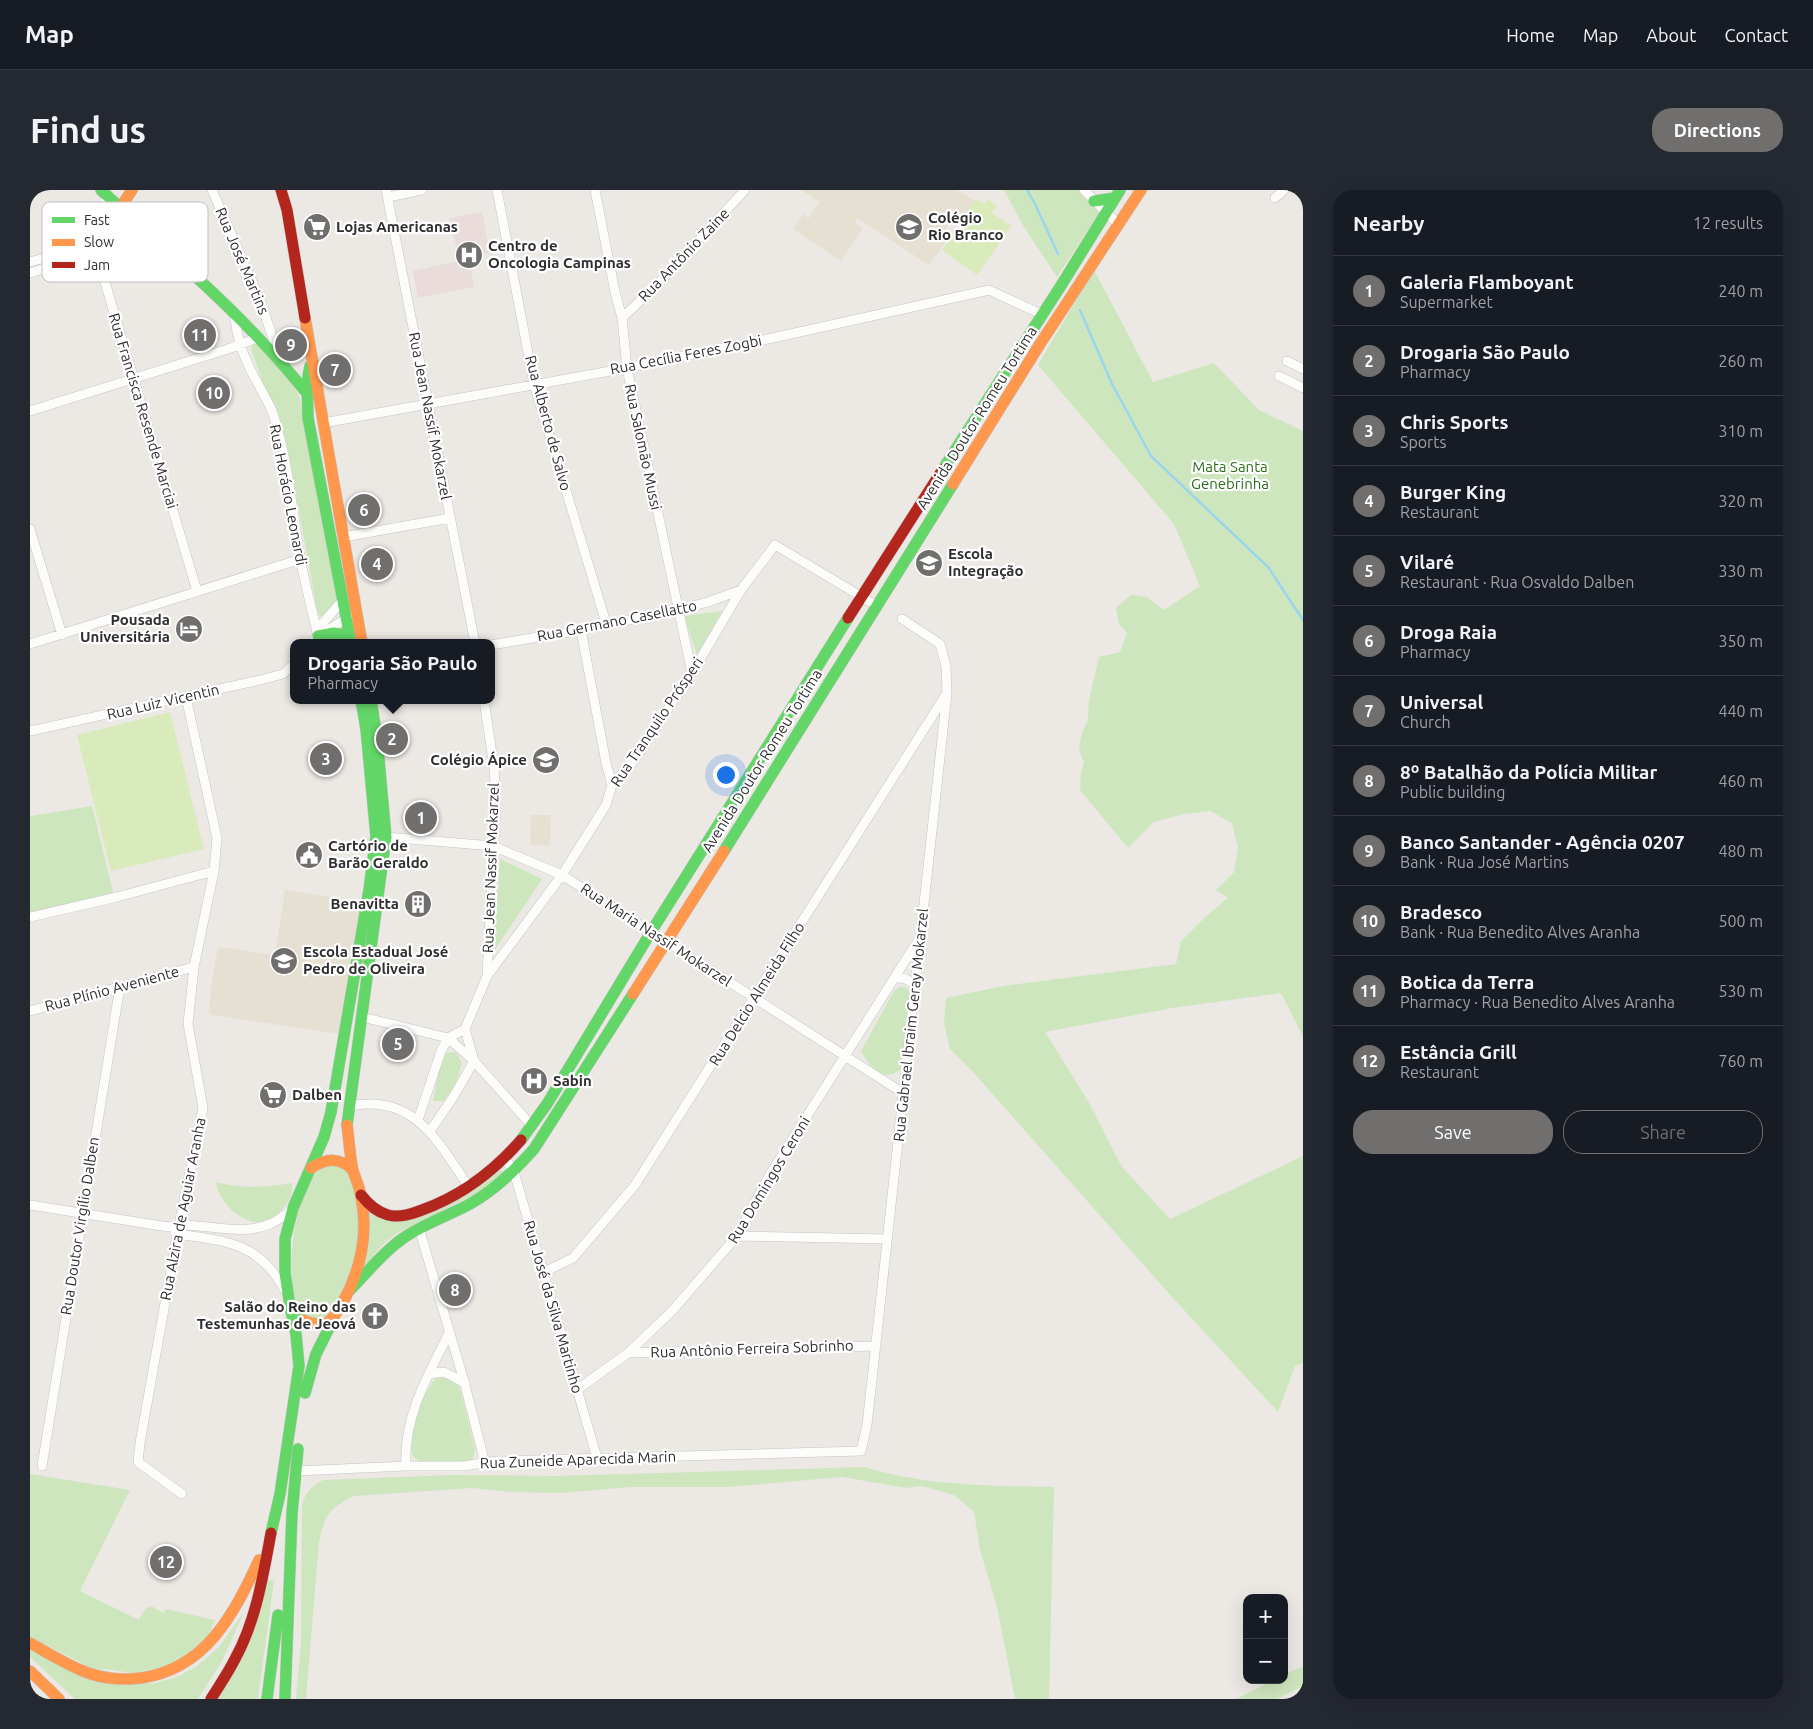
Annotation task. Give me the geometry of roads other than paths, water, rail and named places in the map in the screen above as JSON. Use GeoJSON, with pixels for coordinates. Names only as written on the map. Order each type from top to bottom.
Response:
{"type":"FeatureCollection","features":[{"type":"Feature","properties":{"kind":"main road"},"geometry":{"type":"LineString","coordinates":[[124,202],[132,190]]}},
{"type":"Feature","properties":{"kind":"main road"},"geometry":{"type":"LineString","coordinates":[[280,190],[286,203],[322,423],[361,639]]}},
{"type":"Feature","properties":{"kind":"main road"},"geometry":{"type":"LineString","coordinates":[[286,203],[288,190]]}},
{"type":"Feature","properties":{"kind":"main road","name":"Avenida Doutor Romeu Tortima"},"geometry":{"type":"LineString","coordinates":[[350,1290],[386,1251],[419,1228],[471,1203],[496,1186],[514,1172],[534,1149],[667,942],[1040,344],[1141,190]]}},
{"type":"Feature","properties":{"kind":"main road"},"geometry":{"type":"LineString","coordinates":[[1094,201],[1117,194]]}},
{"type":"Feature","properties":{"kind":"main road","name":"Avenida Doutor Romeu Tortima"},"geometry":{"type":"LineString","coordinates":[[361,1194],[378,1212],[390,1216],[400,1217],[429,1208],[469,1187],[505,1158],[532,1126],[861,596],[1043,315],[1117,194]]}},
{"type":"Feature","properties":{"kind":"main road"},"geometry":{"type":"LineString","coordinates":[[200,282],[281,361],[320,407]]}},
{"type":"Feature","properties":{"kind":"main road"},"geometry":{"type":"LineString","coordinates":[[1040,344],[1050,320],[1043,315]]}},
{"type":"Feature","properties":{"kind":"main road"},"geometry":{"type":"LineString","coordinates":[[312,358],[305,391],[310,432],[334,545],[351,639]]}},
{"type":"Feature","properties":{"kind":"main road"},"geometry":{"type":"LineString","coordinates":[[315,639],[334,633],[349,639]]}},
{"type":"Feature","properties":{"kind":"main road"},"geometry":{"type":"LineString","coordinates":[[211,1699],[227,1674],[245,1637],[261,1586],[280,1494],[298,1379],[299,1352],[286,1293],[285,1239],[293,1208],[324,1137],[331,1112],[369,890],[376,836],[366,729],[362,704]]}},
{"type":"Feature","properties":{"kind":"main road"},"geometry":{"type":"LineString","coordinates":[[267,1699],[292,1513],[302,1416],[310,1371],[323,1336],[350,1290],[363,1247],[364,1214],[361,1194],[353,1170],[347,1124],[386,837],[377,738],[372,704]]}},
{"type":"Feature","properties":{"kind":"main road"},"geometry":{"type":"LineString","coordinates":[[342,1043],[357,1047]]}},
{"type":"Feature","properties":{"kind":"main road"},"geometry":{"type":"LineString","coordinates":[[311,1168],[330,1159],[340,1159],[353,1170]]}},
{"type":"Feature","properties":{"kind":"main road"},"geometry":{"type":"LineString","coordinates":[[290,1307],[299,1319],[310,1323],[321,1325],[328,1323],[334,1318]]}},
{"type":"Feature","properties":{"kind":"main road"},"geometry":{"type":"LineString","coordinates":[[285,1699],[292,1513]]}},
{"type":"Feature","properties":{"kind":"main road"},"geometry":{"type":"LineString","coordinates":[[30,1642],[67,1664],[104,1677],[145,1679],[168,1673],[189,1662],[220,1632],[248,1584],[271,1533]]}},
{"type":"Feature","properties":{"kind":"main road"},"geometry":{"type":"LineString","coordinates":[[30,1671],[59,1699]]}},
{"type":"Feature","properties":{"kind":"street","name":"Rua José Martins"},"geometry":{"type":"LineString","coordinates":[[212,190],[259,297],[281,361]]}},
{"type":"Feature","properties":{"kind":"street"},"geometry":{"type":"LineString","coordinates":[[387,193],[422,190]]}},
{"type":"Feature","properties":{"kind":"street","name":"Rua Alberto de Salvo"},"geometry":{"type":"LineString","coordinates":[[497,190],[534,384],[606,624]]}},
{"type":"Feature","properties":{"kind":"street","name":"Rua Salomão Mussi"},"geometry":{"type":"LineString","coordinates":[[595,190],[622,318],[627,368],[692,673]]}},
{"type":"Feature","properties":{"kind":"street","name":"Rua Antônio Zaine"},"geometry":{"type":"LineString","coordinates":[[622,318],[663,279],[745,190]]}},
{"type":"Feature","properties":{"kind":"street"},"geometry":{"type":"LineString","coordinates":[[1084,190],[1118,225]]}},
{"type":"Feature","properties":{"kind":"street"},"geometry":{"type":"LineString","coordinates":[[1275,198],[1284,190]]}},
{"type":"Feature","properties":{"kind":"street","name":"Rua Jean Nassif Mokarzel"},"geometry":{"type":"LineString","coordinates":[[387,193],[474,639]]}},
{"type":"Feature","properties":{"kind":"street"},"geometry":{"type":"LineString","coordinates":[[30,262],[42,258]]}},
{"type":"Feature","properties":{"kind":"street"},"geometry":{"type":"LineString","coordinates":[[30,273],[42,269]]}},
{"type":"Feature","properties":{"kind":"street","name":"Rua Francisca Resende Marciai"},"geometry":{"type":"LineString","coordinates":[[105,282],[197,591]]}},
{"type":"Feature","properties":{"kind":"street","name":"Rua Cecília Feres Zogbi"},"geometry":{"type":"LineString","coordinates":[[322,423],[627,368],[989,290],[1043,315]]}},
{"type":"Feature","properties":{"kind":"street","name":"Rua Horácio Leonardi"},"geometry":{"type":"LineString","coordinates":[[235,315],[236,332],[240,345],[271,409],[284,456],[315,639]]}},
{"type":"Feature","properties":{"kind":"street"},"geometry":{"type":"LineString","coordinates":[[30,411],[257,338]]}},
{"type":"Feature","properties":{"kind":"street"},"geometry":{"type":"LineString","coordinates":[[1286,361],[1303,369]]}},
{"type":"Feature","properties":{"kind":"street"},"geometry":{"type":"LineString","coordinates":[[1279,376],[1303,388]]}},
{"type":"Feature","properties":{"kind":"street"},"geometry":{"type":"LineString","coordinates":[[343,537],[450,518]]}},
{"type":"Feature","properties":{"kind":"street"},"geometry":{"type":"LineString","coordinates":[[30,529],[62,635]]}},
{"type":"Feature","properties":{"kind":"street","name":"Rua Tranquilo Prósperi"},"geometry":{"type":"LineString","coordinates":[[466,1029],[487,976],[562,875],[606,805],[612,786],[632,762],[692,673],[740,590],[775,544],[861,596]]}},
{"type":"Feature","properties":{"kind":"street"},"geometry":{"type":"LineString","coordinates":[[30,644],[301,559]]}},
{"type":"Feature","properties":{"kind":"street","name":"Rua Germano Casellatto"},"geometry":{"type":"LineString","coordinates":[[495,644],[581,630],[678,610],[708,602],[740,590]]}},
{"type":"Feature","properties":{"kind":"street"},"geometry":{"type":"LineString","coordinates":[[861,596],[877,606]]}},
{"type":"Feature","properties":{"kind":"street"},"geometry":{"type":"LineString","coordinates":[[315,639],[321,626],[343,600]]}},
{"type":"Feature","properties":{"kind":"street"},"geometry":{"type":"LineString","coordinates":[[315,639],[357,612]]}},
{"type":"Feature","properties":{"kind":"street","name":"Rua Gabrael Ibraim Geray Mokarzel"},"geometry":{"type":"LineString","coordinates":[[861,1451],[867,1425],[876,1346],[947,693],[946,666],[940,644],[902,619]]}},
{"type":"Feature","properties":{"kind":"street"},"geometry":{"type":"LineString","coordinates":[[581,630],[612,786]]}},
{"type":"Feature","properties":{"kind":"street","name":"Rua Luiz Vicentin"},"geometry":{"type":"LineString","coordinates":[[30,731],[283,674],[290,668]]}},
{"type":"Feature","properties":{"kind":"street","name":"Rua Delcio Almeida Filho"},"geometry":{"type":"LineString","coordinates":[[542,1273],[574,1258],[635,1185],[947,693]]}},
{"type":"Feature","properties":{"kind":"street","name":"Rua Alzira de Aguiar Aranha"},"geometry":{"type":"LineString","coordinates":[[182,1494],[138,1462],[179,1229],[203,1108],[188,1024],[194,967],[214,871],[217,838],[186,697]]}},
{"type":"Feature","properties":{"kind":"street","name":"Rua Jean Nassif Mokarzel"},"geometry":{"type":"LineString","coordinates":[[485,704],[494,767],[496,806],[487,976]]}},
{"type":"Feature","properties":{"kind":"street","name":"Rua Maria Nassif Mokarzel"},"geometry":{"type":"LineString","coordinates":[[386,837],[493,846],[562,875],[903,1093]]}},
{"type":"Feature","properties":{"kind":"street"},"geometry":{"type":"LineString","coordinates":[[30,917],[117,897],[214,871]]}},
{"type":"Feature","properties":{"kind":"street","name":"Rua Domingos Ceroni"},"geometry":{"type":"LineString","coordinates":[[578,1389],[628,1352],[672,1311],[737,1236],[769,1176],[920,937]]}},
{"type":"Feature","properties":{"kind":"street","name":"Rua Plínio Aveniente"},"geometry":{"type":"LineString","coordinates":[[30,1010],[194,967]]}},
{"type":"Feature","properties":{"kind":"street"},"geometry":{"type":"LineString","coordinates":[[895,977],[906,978],[915,985]]}},
{"type":"Feature","properties":{"kind":"street","name":"Rua Doutor Virgílio Dalben"},"geometry":{"type":"LineString","coordinates":[[42,1466],[120,986]]}},
{"type":"Feature","properties":{"kind":"street"},"geometry":{"type":"LineString","coordinates":[[362,1017],[448,1038],[474,1061],[532,1126]]}},
{"type":"Feature","properties":{"kind":"street"},"geometry":{"type":"LineString","coordinates":[[418,1120],[438,1059],[448,1038],[466,1029],[474,1061],[454,1096],[430,1131]]}},
{"type":"Feature","properties":{"kind":"street"},"geometry":{"type":"LineString","coordinates":[[349,1106],[366,1102],[384,1105],[403,1110],[418,1120],[430,1131],[469,1187]]}},
{"type":"Feature","properties":{"kind":"street","name":"Rua José da Silva Martinho"},"geometry":{"type":"LineString","coordinates":[[505,1158],[514,1172],[597,1458]]}},
{"type":"Feature","properties":{"kind":"street"},"geometry":{"type":"LineString","coordinates":[[30,1205],[179,1229],[233,1243],[246,1250],[272,1270],[286,1293]]}},
{"type":"Feature","properties":{"kind":"street"},"geometry":{"type":"LineString","coordinates":[[179,1229],[259,1227],[270,1224],[293,1208]]}},
{"type":"Feature","properties":{"kind":"street"},"geometry":{"type":"LineString","coordinates":[[419,1228],[485,1463]]}},
{"type":"Feature","properties":{"kind":"street"},"geometry":{"type":"LineString","coordinates":[[737,1236],[887,1239]]}},
{"type":"Feature","properties":{"kind":"street"},"geometry":{"type":"LineString","coordinates":[[406,1466],[407,1445],[415,1403],[449,1333]]}},
{"type":"Feature","properties":{"kind":"street","name":"Rua Antônio Ferreira Sobrinho"},"geometry":{"type":"LineString","coordinates":[[628,1352],[876,1346]]}},
{"type":"Feature","properties":{"kind":"street"},"geometry":{"type":"LineString","coordinates":[[429,1374],[444,1372],[464,1383]]}},
{"type":"Feature","properties":{"kind":"street","name":"Rua Zuneide Aparecida Marin"},"geometry":{"type":"LineString","coordinates":[[296,1471],[406,1466],[464,1466],[497,1461],[861,1451]]}},
{"type":"Feature","properties":{"kind":"waterway"},"geometry":{"type":"LineString","coordinates":[[1027,190],[1058,254]]}},
{"type":"Feature","properties":{"kind":"waterway"},"geometry":{"type":"LineString","coordinates":[[1080,310],[1112,384],[1151,456],[1268,567],[1303,620]]}},
{"type":"Feature","properties":{"kind":"place","name":"Lojas Americanas"},"geometry":{"type":"Point","coordinates":[317,227]}},
{"type":"Feature","properties":{"kind":"place","name":"Colégio Rio Branco"},"geometry":{"type":"Point","coordinates":[909,227]}},
{"type":"Feature","properties":{"kind":"place","name":"Centro de Oncologia Campinas"},"geometry":{"type":"Point","coordinates":[469,255]}},
{"type":"Feature","properties":{"kind":"place","name":"Botica da Terra"},"geometry":{"type":"Point","coordinates":[200,335]}},
{"type":"Feature","properties":{"kind":"place","name":"Banco Santander - Agência 0207"},"geometry":{"type":"Point","coordinates":[291,345]}},
{"type":"Feature","properties":{"kind":"place","name":"Universal"},"geometry":{"type":"Point","coordinates":[335,370]}},
{"type":"Feature","properties":{"kind":"place","name":"Bradesco"},"geometry":{"type":"Point","coordinates":[214,393]}},
{"type":"Feature","properties":{"kind":"place","name":"Droga Raia"},"geometry":{"type":"Point","coordinates":[364,510]}},
{"type":"Feature","properties":{"kind":"place","name":"Escola Integração"},"geometry":{"type":"Point","coordinates":[929,563]}},
{"type":"Feature","properties":{"kind":"place","name":"Burger King"},"geometry":{"type":"Point","coordinates":[377,564]}},
{"type":"Feature","properties":{"kind":"place","name":"Pousada Universitária"},"geometry":{"type":"Point","coordinates":[189,629]}},
{"type":"Feature","properties":{"kind":"place","name":"Drogaria São Paulo"},"geometry":{"type":"Point","coordinates":[392,739]}},
{"type":"Feature","properties":{"kind":"place","name":"Chris Sports"},"geometry":{"type":"Point","coordinates":[326,759]}},
{"type":"Feature","properties":{"kind":"place","name":"Colégio Ápice"},"geometry":{"type":"Point","coordinates":[546,760]}},
{"type":"Feature","properties":{"kind":"place","name":"Galeria Flamboyant"},"geometry":{"type":"Point","coordinates":[421,818]}},
{"type":"Feature","properties":{"kind":"place","name":"Cartório de Barão Geraldo"},"geometry":{"type":"Point","coordinates":[309,855]}},
{"type":"Feature","properties":{"kind":"place","name":"Benavitta"},"geometry":{"type":"Point","coordinates":[418,904]}},
{"type":"Feature","properties":{"kind":"place","name":"Escola Estadual José Pedro de Oliveira"},"geometry":{"type":"Point","coordinates":[284,961]}},
{"type":"Feature","properties":{"kind":"place","name":"Vilaré"},"geometry":{"type":"Point","coordinates":[398,1044]}},
{"type":"Feature","properties":{"kind":"place","name":"Sabin"},"geometry":{"type":"Point","coordinates":[534,1081]}},
{"type":"Feature","properties":{"kind":"place","name":"Dalben"},"geometry":{"type":"Point","coordinates":[273,1095]}},
{"type":"Feature","properties":{"kind":"place","name":"8º Batalhão da Polícia Militar"},"geometry":{"type":"Point","coordinates":[455,1290]}},
{"type":"Feature","properties":{"kind":"place","name":"Salão do Reino das Testemunhas de Jeová"},"geometry":{"type":"Point","coordinates":[375,1316]}},
{"type":"Feature","properties":{"kind":"place","name":"Estância Grill"},"geometry":{"type":"Point","coordinates":[166,1562]}},
{"type":"Feature","properties":{"kind":"park label","name":"Mata Santa Genebrinha"},"geometry":{"type":"Point","coordinates":[1230,476]}}]}
